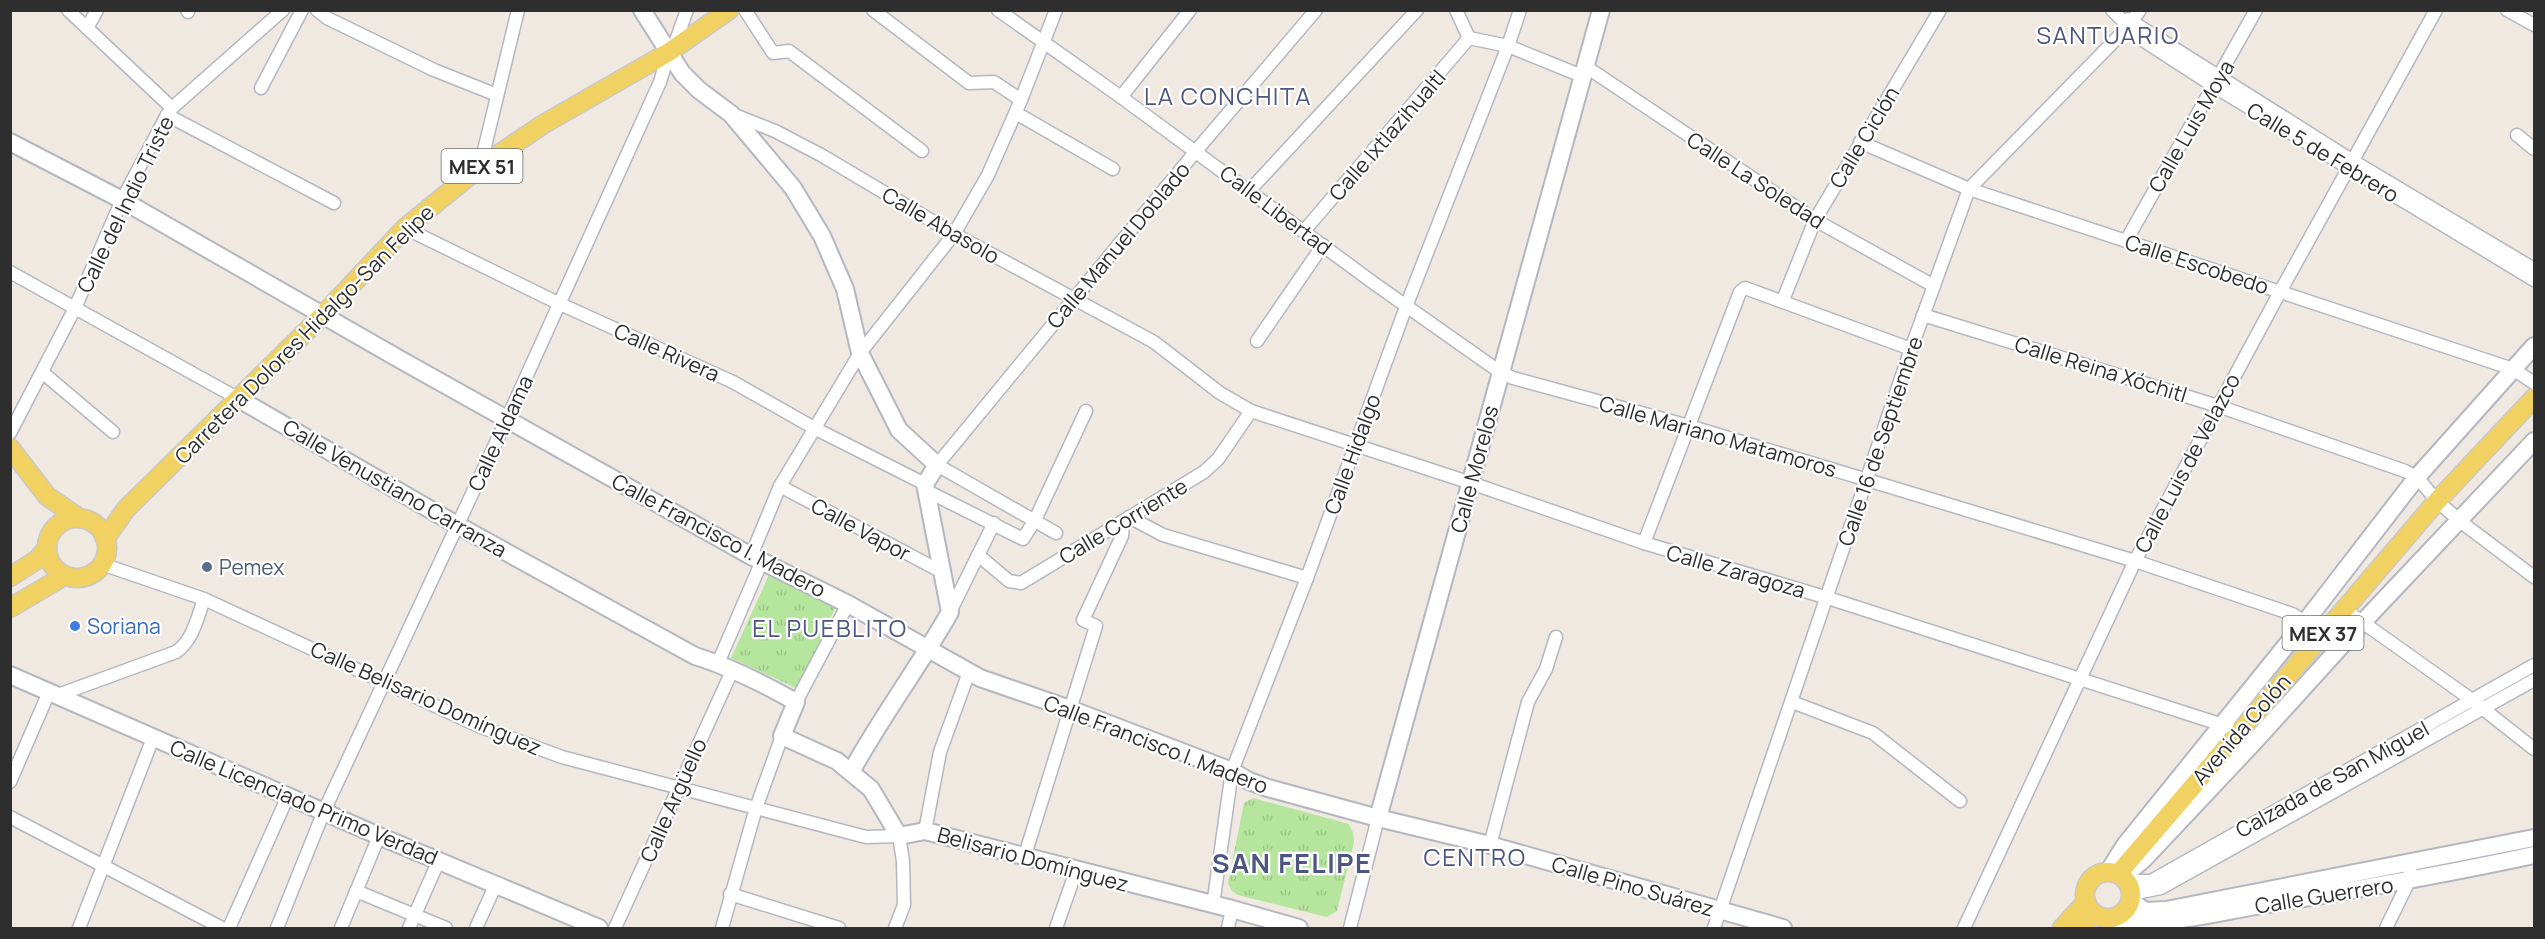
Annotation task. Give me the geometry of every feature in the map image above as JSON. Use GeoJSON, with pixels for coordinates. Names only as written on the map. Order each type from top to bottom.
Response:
{"type":"FeatureCollection","features":[{"type":"Feature","properties":{"kind":"main road","name":"Carretera Dolores Hidalgo-San Felipe"},"geometry":{"type":"LineString","coordinates":[[105,539],[126,509],[324,314],[405,228],[480,167],[542,125],[670,51],[729,10]]}},
{"type":"Feature","properties":{"kind":"main road","name":"Avenida Colón"},"geometry":{"type":"LineString","coordinates":[[2123,883],[2248,736],[2344,609],[2438,501],[2535,398]]}},
{"type":"Feature","properties":{"kind":"main road"},"geometry":{"type":"LineString","coordinates":[[10,448],[47,496],[101,531],[105,539]]}},
{"type":"Feature","properties":{"kind":"main road"},"geometry":{"type":"LineString","coordinates":[[10,577],[38,559],[47,548],[54,529],[47,496]]}},
{"type":"Feature","properties":{"kind":"main road","name":"Carretera Dolores Hidalgo-San Felipe"},"geometry":{"type":"LineString","coordinates":[[83,519],[126,509]]}},
{"type":"Feature","properties":{"kind":"main road","name":"MEX 51"},"geometry":{"type":"LineString","coordinates":[[54,529],[61,523],[83,519]]}},
{"type":"Feature","properties":{"kind":"main road","name":"MEX 51"},"geometry":{"type":"LineString","coordinates":[[102,564],[106,556],[105,539]]}},
{"type":"Feature","properties":{"kind":"main road"},"geometry":{"type":"LineString","coordinates":[[47,548],[51,565],[64,576],[85,578],[102,564]]}},
{"type":"Feature","properties":{"kind":"main road"},"geometry":{"type":"LineString","coordinates":[[10,608],[64,576]]}},
{"type":"Feature","properties":{"kind":"main road","name":"MEX 37"},"geometry":{"type":"LineString","coordinates":[[2081,928],[2090,907],[2085,895],[2090,881],[2101,873],[2123,883],[2123,912],[2111,918]]}},
{"type":"Feature","properties":{"kind":"main road"},"geometry":{"type":"LineString","coordinates":[[2090,907],[2102,917],[2111,918]]}},
{"type":"Feature","properties":{"kind":"main road","name":"MEX 37"},"geometry":{"type":"LineString","coordinates":[[2062,928],[2090,907]]}},
{"type":"Feature","properties":{"kind":"street"},"geometry":{"type":"LineString","coordinates":[[68,10],[169,111],[334,203]]}},
{"type":"Feature","properties":{"kind":"street"},"geometry":{"type":"LineString","coordinates":[[87,28],[97,10]]}},
{"type":"Feature","properties":{"kind":"street","name":"Calle del Indio Triste"},"geometry":{"type":"LineString","coordinates":[[10,433],[75,308],[122,200],[169,111],[283,10]]}},
{"type":"Feature","properties":{"kind":"street"},"geometry":{"type":"LineString","coordinates":[[261,88],[302,10]]}},
{"type":"Feature","properties":{"kind":"street"},"geometry":{"type":"LineString","coordinates":[[317,10],[327,18],[434,70],[497,94]]}},
{"type":"Feature","properties":{"kind":"street"},"geometry":{"type":"LineString","coordinates":[[480,167],[518,10]]}},
{"type":"Feature","properties":{"kind":"street","name":"Calle Abasolo"},"geometry":{"type":"LineString","coordinates":[[642,10],[682,73],[699,90],[731,114],[775,131],[821,155],[954,234],[1154,342],[1220,393]]}},
{"type":"Feature","properties":{"kind":"street","name":"Calle Aldama"},"geometry":{"type":"LineString","coordinates":[[277,928],[324,811],[560,304],[660,82],[687,10]]}},
{"type":"Feature","properties":{"kind":"street"},"geometry":{"type":"LineString","coordinates":[[745,10],[773,54],[789,51],[795,54],[922,151]]}},
{"type":"Feature","properties":{"kind":"street"},"geometry":{"type":"LineString","coordinates":[[873,10],[969,83],[994,82],[1021,100]]}},
{"type":"Feature","properties":{"kind":"street","name":"Calle Libertad"},"geometry":{"type":"LineString","coordinates":[[998,10],[1250,190],[1375,284],[1407,304]]}},
{"type":"Feature","properties":{"kind":"street","name":"Calle Argüello"},"geometry":{"type":"LineString","coordinates":[[615,928],[677,789],[725,667],[780,486],[860,353],[954,234],[988,176],[1056,10]]}},
{"type":"Feature","properties":{"kind":"street"},"geometry":{"type":"LineString","coordinates":[[1121,97],[1190,10]]}},
{"type":"Feature","properties":{"kind":"street","name":"Calle Manuel Doblado"},"geometry":{"type":"LineString","coordinates":[[926,488],[937,465],[1196,151],[1316,10]]}},
{"type":"Feature","properties":{"kind":"street"},"geometry":{"type":"LineString","coordinates":[[1250,190],[1418,10]]}},
{"type":"Feature","properties":{"kind":"street"},"geometry":{"type":"LineString","coordinates":[[1456,10],[1472,38]]}},
{"type":"Feature","properties":{"kind":"street","name":"Calle Hidalgo"},"geometry":{"type":"LineString","coordinates":[[1213,905],[1232,771],[1307,578],[1407,304],[1520,10]]}},
{"type":"Feature","properties":{"kind":"street","name":"Calle Morelos"},"geometry":{"type":"LineString","coordinates":[[1350,928],[1378,818],[1601,10]]}},
{"type":"Feature","properties":{"kind":"street","name":"Calle Ciclón"},"geometry":{"type":"LineString","coordinates":[[1783,300],[1815,220],[1940,10]]}},
{"type":"Feature","properties":{"kind":"street","name":"Calle Luis Moya"},"geometry":{"type":"LineString","coordinates":[[2126,241],[2256,10]]}},
{"type":"Feature","properties":{"kind":"street","name":"Calle Luis de Velazco"},"geometry":{"type":"LineString","coordinates":[[1964,928],[2135,561],[2436,10]]}},
{"type":"Feature","properties":{"kind":"street"},"geometry":{"type":"LineString","coordinates":[[2507,10],[2535,25]]}},
{"type":"Feature","properties":{"kind":"street","name":"Calle 5 de Febrero"},"geometry":{"type":"LineString","coordinates":[[2115,13],[2133,20],[2217,82],[2425,209],[2535,280]]}},
{"type":"Feature","properties":{"kind":"street","name":"Calle 16 de Septiembre"},"geometry":{"type":"LineString","coordinates":[[1714,928],[1911,349],[1969,189],[2133,20]]}},
{"type":"Feature","properties":{"kind":"street","name":"Calle La Soledad"},"geometry":{"type":"LineString","coordinates":[[1472,38],[1583,71],[1815,220],[1934,286]]}},
{"type":"Feature","properties":{"kind":"street","name":"Calle Ixtlazihualtl"},"geometry":{"type":"LineString","coordinates":[[1304,231],[1472,38]]}},
{"type":"Feature","properties":{"kind":"street"},"geometry":{"type":"LineString","coordinates":[[1016,112],[1113,169]]}},
{"type":"Feature","properties":{"kind":"street"},"geometry":{"type":"LineString","coordinates":[[731,114],[793,188],[822,236],[845,289],[860,353],[899,430],[937,465],[1056,533]]}},
{"type":"Feature","properties":{"kind":"street"},"geometry":{"type":"LineString","coordinates":[[2517,135],[2535,149]]}},
{"type":"Feature","properties":{"kind":"street","name":"Calle Francisco I. Madero"},"geometry":{"type":"LineString","coordinates":[[10,142],[122,200],[757,559],[848,604],[980,678],[1070,708],[1232,771],[1258,784],[1378,818]]}},
{"type":"Feature","properties":{"kind":"street","name":"Calle Escobedo"},"geometry":{"type":"LineString","coordinates":[[1860,142],[1969,189],[2513,369],[2535,383]]}},
{"type":"Feature","properties":{"kind":"street","name":"Calle 5 de Febrero"},"geometry":{"type":"LineString","coordinates":[[2425,209],[2535,269]]}},
{"type":"Feature","properties":{"kind":"street","name":"Calle Rivera"},"geometry":{"type":"LineString","coordinates":[[405,228],[560,304],[733,382],[814,428],[1023,539]]}},
{"type":"Feature","properties":{"kind":"street"},"geometry":{"type":"LineString","coordinates":[[1257,341],[1324,246]]}},
{"type":"Feature","properties":{"kind":"street","name":"Calle Venustiano Carranza"},"geometry":{"type":"LineString","coordinates":[[10,272],[239,399],[457,525],[695,656],[764,684],[796,702]]}},
{"type":"Feature","properties":{"kind":"street"},"geometry":{"type":"LineString","coordinates":[[1644,543],[1740,292],[1745,288],[1783,300],[1911,349]]}},
{"type":"Feature","properties":{"kind":"street","name":"Calle Mariano Matamoros"},"geometry":{"type":"LineString","coordinates":[[1407,304],[1500,372],[1513,378],[1689,426],[2135,561],[2292,614],[2324,633],[2341,647]]}},
{"type":"Feature","properties":{"kind":"street","name":"Calle Reina Xóchitl"},"geometry":{"type":"LineString","coordinates":[[1923,315],[2218,406],[2411,474],[2459,520],[2535,577]]}},
{"type":"Feature","properties":{"kind":"street"},"geometry":{"type":"LineString","coordinates":[[2123,883],[2125,845],[2306,621],[2411,474],[2535,346]]}},
{"type":"Feature","properties":{"kind":"street"},"geometry":{"type":"LineString","coordinates":[[42,372],[113,432]]}},
{"type":"Feature","properties":{"kind":"street","name":"Calle Zaragoza"},"geometry":{"type":"LineString","coordinates":[[1220,393],[1248,409],[1644,543],[1828,598],[2221,724],[2248,736]]}},
{"type":"Feature","properties":{"kind":"street","name":"Calle Corriente"},"geometry":{"type":"LineString","coordinates":[[978,555],[1009,581],[1022,583],[1204,472],[1218,459],[1248,409]]}},
{"type":"Feature","properties":{"kind":"street","name":"Calle Corriente"},"geometry":{"type":"LineString","coordinates":[[1023,539],[1035,520],[1086,411]]}},
{"type":"Feature","properties":{"kind":"street"},"geometry":{"type":"LineString","coordinates":[[2248,736],[2341,647],[2535,441]]}},
{"type":"Feature","properties":{"kind":"street","name":"Calle Vapor"},"geometry":{"type":"LineString","coordinates":[[780,486],[942,572]]}},
{"type":"Feature","properties":{"kind":"street"},"geometry":{"type":"LineString","coordinates":[[926,488],[950,612]]}},
{"type":"Feature","properties":{"kind":"street"},"geometry":{"type":"LineString","coordinates":[[1025,855],[1096,626],[1083,620],[1122,536],[1126,519],[1163,535],[1307,578]]}},
{"type":"Feature","properties":{"kind":"street"},"geometry":{"type":"LineString","coordinates":[[851,772],[875,729],[929,649],[994,523]]}},
{"type":"Feature","properties":{"kind":"street","name":"Calle Belisario Domínguez"},"geometry":{"type":"LineString","coordinates":[[102,564],[204,599],[480,727],[561,757],[866,837],[899,836]]}},
{"type":"Feature","properties":{"kind":"street"},"geometry":{"type":"LineString","coordinates":[[10,782],[53,694],[176,652],[185,645],[190,637],[204,599]]}},
{"type":"Feature","properties":{"kind":"street"},"geometry":{"type":"LineString","coordinates":[[722,928],[756,808],[782,736],[796,702],[848,604]]}},
{"type":"Feature","properties":{"kind":"street"},"geometry":{"type":"LineString","coordinates":[[2344,609],[2478,704],[2535,748]]}},
{"type":"Feature","properties":{"kind":"street"},"geometry":{"type":"LineString","coordinates":[[1490,845],[1528,702],[1546,669],[1556,637]]}},
{"type":"Feature","properties":{"kind":"street","name":"Calzada de San Miguel"},"geometry":{"type":"LineString","coordinates":[[2123,883],[2161,888],[2338,783],[2478,704],[2535,664]]}},
{"type":"Feature","properties":{"kind":"street","name":"Belisario Domínguez"},"geometry":{"type":"LineString","coordinates":[[969,672],[940,752],[925,831],[1025,855],[1076,871],[1232,909],[1299,928]]}},
{"type":"Feature","properties":{"kind":"street","name":"Calle Licenciado Primo Verdad"},"geometry":{"type":"LineString","coordinates":[[10,675],[379,836],[598,928]]}},
{"type":"Feature","properties":{"kind":"street","name":"Calzada de San Miguel"},"geometry":{"type":"LineString","coordinates":[[2478,704],[2535,680]]}},
{"type":"Feature","properties":{"kind":"street"},"geometry":{"type":"LineString","coordinates":[[1792,702],[1873,734],[1960,801]]}},
{"type":"Feature","properties":{"kind":"street"},"geometry":{"type":"LineString","coordinates":[[782,736],[837,761],[851,772],[870,789],[899,836],[903,861],[904,905],[895,928]]}},
{"type":"Feature","properties":{"kind":"street"},"geometry":{"type":"LineString","coordinates":[[79,928],[153,738]]}},
{"type":"Feature","properties":{"kind":"street"},"geometry":{"type":"LineString","coordinates":[[228,928],[288,796]]}},
{"type":"Feature","properties":{"kind":"street"},"geometry":{"type":"LineString","coordinates":[[10,817],[222,928]]}},
{"type":"Feature","properties":{"kind":"street","name":"Calle Pino Suárez"},"geometry":{"type":"LineString","coordinates":[[1378,818],[1490,845],[1783,928]]}},
{"type":"Feature","properties":{"kind":"street"},"geometry":{"type":"LineString","coordinates":[[899,836],[925,831]]}},
{"type":"Feature","properties":{"kind":"street"},"geometry":{"type":"LineString","coordinates":[[341,928],[379,836]]}},
{"type":"Feature","properties":{"kind":"street","name":"Calle Guerrero"},"geometry":{"type":"LineString","coordinates":[[2282,895],[2411,862],[2535,838]]}},
{"type":"Feature","properties":{"kind":"street","name":"Calle Guerrero"},"geometry":{"type":"LineString","coordinates":[[2111,918],[2132,922],[2282,895],[2409,882],[2535,855]]}},
{"type":"Feature","properties":{"kind":"street"},"geometry":{"type":"LineString","coordinates":[[409,928],[439,860]]}},
{"type":"Feature","properties":{"kind":"street"},"geometry":{"type":"LineString","coordinates":[[2386,928],[2409,882],[2411,862]]}},
{"type":"Feature","properties":{"kind":"street"},"geometry":{"type":"LineString","coordinates":[[1056,928],[1076,871]]}},
{"type":"Feature","properties":{"kind":"street","name":"Calle Guerrero"},"geometry":{"type":"LineString","coordinates":[[2123,883],[2145,911],[2205,908]]}},
{"type":"Feature","properties":{"kind":"street"},"geometry":{"type":"LineString","coordinates":[[476,928],[496,884]]}},
{"type":"Feature","properties":{"kind":"street"},"geometry":{"type":"LineString","coordinates":[[356,891],[446,928]]}},
{"type":"Feature","properties":{"kind":"street"},"geometry":{"type":"LineString","coordinates":[[730,894],[839,928]]}},
{"type":"Feature","properties":{"kind":"street"},"geometry":{"type":"LineString","coordinates":[[1228,928],[1232,909]]}},
{"type":"Feature","properties":{"kind":"green space"},"geometry":{"type":"Polygon","coordinates":[[[769,575],[836,606],[798,689],[731,658],[769,575]]]}},
{"type":"Feature","properties":{"kind":"green space"},"geometry":{"type":"Polygon","coordinates":[[[1253,798],[1349,824],[1354,842],[1337,911],[1327,917],[1238,895],[1232,891],[1228,883],[1244,803],[1253,798]]]}},
{"type":"Feature","properties":{"kind":"place","name":"Pemex"},"geometry":{"type":"Point","coordinates":[207,567]}},
{"type":"Feature","properties":{"kind":"place","name":"Soriana"},"geometry":{"type":"Point","coordinates":[75,626]}},
{"type":"Feature","properties":{"kind":"district","name":"SANTUARIO"},"geometry":{"type":"Point","coordinates":[2108,34]}},
{"type":"Feature","properties":{"kind":"district","name":"LA CONCHITA"},"geometry":{"type":"Point","coordinates":[1228,95]}},
{"type":"Feature","properties":{"kind":"district","name":"EL PUEBLITO"},"geometry":{"type":"Point","coordinates":[830,627]}},
{"type":"Feature","properties":{"kind":"district","name":"CENTRO"},"geometry":{"type":"Point","coordinates":[1475,856]}},
{"type":"Feature","properties":{"kind":"district","name":"SAN FELIPE"},"geometry":{"type":"Point","coordinates":[1292,862]}}]}
